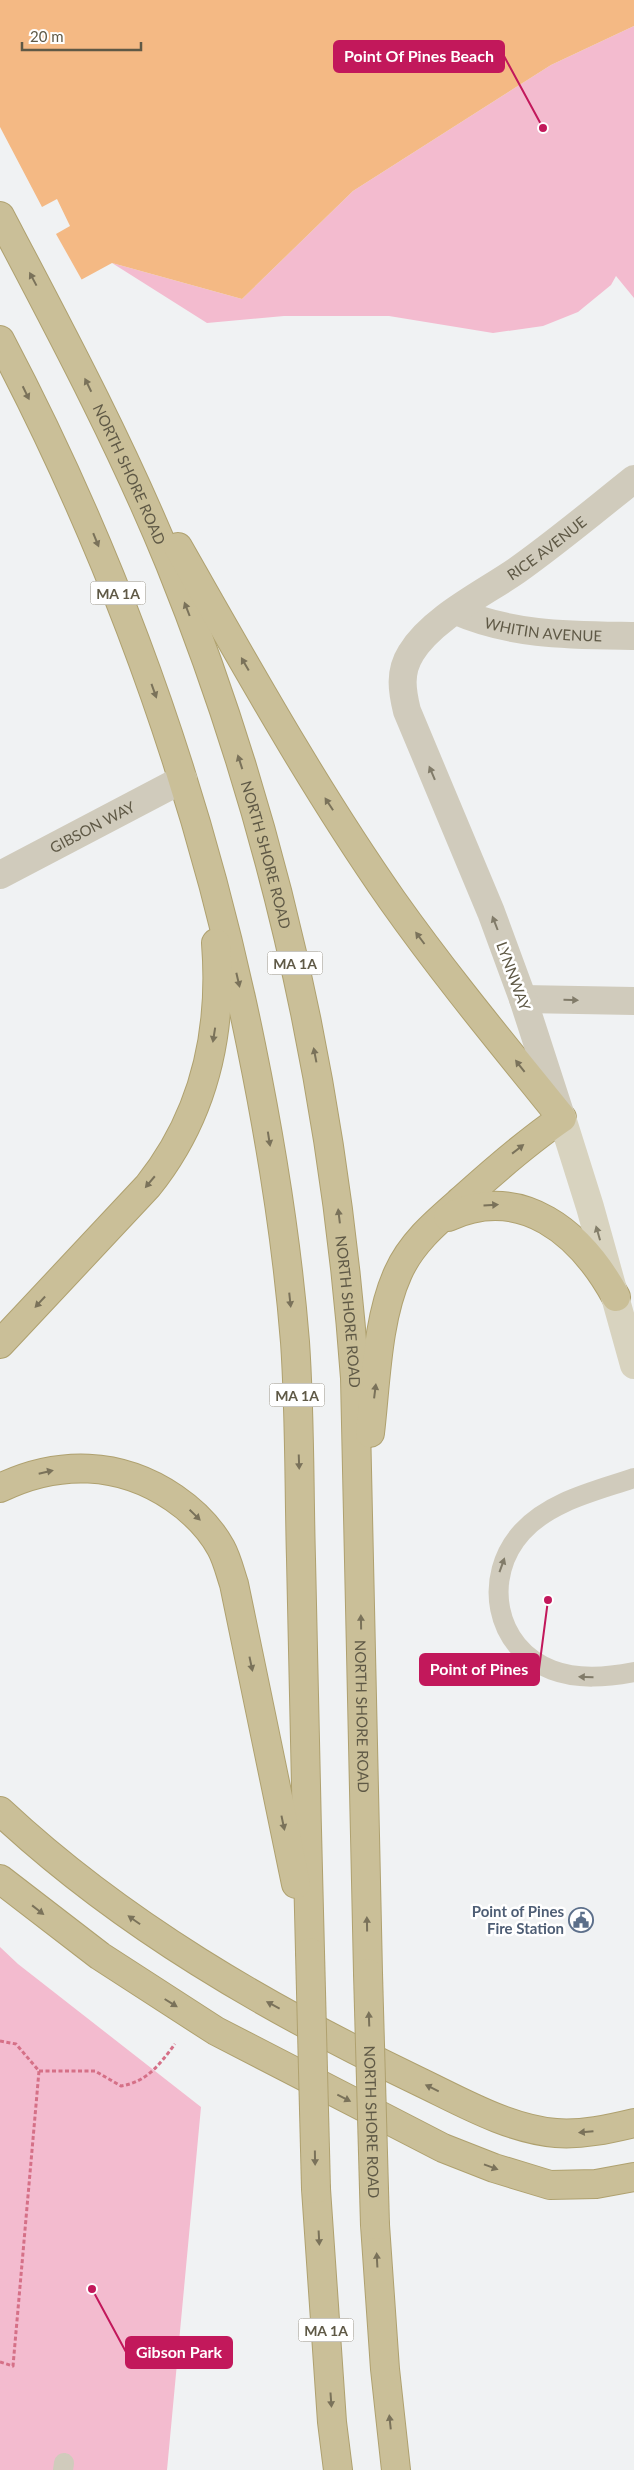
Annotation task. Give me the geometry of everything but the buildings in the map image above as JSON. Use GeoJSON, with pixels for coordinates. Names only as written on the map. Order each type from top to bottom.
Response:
{"type":"FeatureCollection","features":[{"type":"Feature","properties":{"kind":"highway","name":"NORTH SHORE ROAD"},"geometry":{"type":"LineString","coordinates":[[0,216],[109,428],[170,566],[207,666],[269,858],[304,1004],[332,1155],[349,1300],[355,1378],[375,2225],[385,2369],[396,2470]]}},
{"type":"Feature","properties":{"kind":"highway","name":"MA 1A"},"geometry":{"type":"LineString","coordinates":[[2,344],[86,516],[137,642],[204,848],[240,989],[268,1130],[280,1211],[294,1342],[300,1488],[316,2189],[321,2274],[338,2470]]}},
{"type":"Feature","properties":{"kind":"highway"},"geometry":{"type":"LineString","coordinates":[[109,428],[303,763],[368,864],[433,956],[562,1118],[514,1152],[430,1228],[406,1256],[395,1280],[384,1318],[359,1526]]}},
{"type":"Feature","properties":{"kind":"highway"},"geometry":{"type":"LineString","coordinates":[[0,1344],[152,1180],[174,1150],[195,1108],[203,1087],[214,1042],[218,988],[216,932],[204,848]]}},
{"type":"Feature","properties":{"kind":"highway"},"geometry":{"type":"LineString","coordinates":[[430,1228],[456,1214],[485,1206],[500,1205],[528,1211],[556,1227],[589,1255],[616,1297]]}},
{"type":"Feature","properties":{"kind":"highway"},"geometry":{"type":"LineString","coordinates":[[0,1488],[15,1481],[49,1471],[91,1467],[111,1470],[140,1478],[167,1493],[192,1512],[222,1549],[234,1584],[310,1952]]}},
{"type":"Feature","properties":{"kind":"highway"},"geometry":{"type":"LineString","coordinates":[[0,1812],[29,1839],[86,1886],[171,1945],[262,2000],[377,2061],[470,2106],[535,2129],[555,2133],[578,2133],[634,2123]]}},
{"type":"Feature","properties":{"kind":"highway"},"geometry":{"type":"LineString","coordinates":[[0,1879],[100,1956],[188,2014],[246,2048],[427,2140],[494,2168],[550,2185],[596,2184],[634,2177]]}},
{"type":"Feature","properties":{"kind":"main road","name":"LYNNWAY"},"geometry":{"type":"LineString","coordinates":[[562,1118],[634,1362]]}},
{"type":"Feature","properties":{"kind":"street","name":"RICE AVENUE"},"geometry":{"type":"LineString","coordinates":[[456,611],[518,570],[634,479]]}},
{"type":"Feature","properties":{"kind":"street","name":"LYNNWAY"},"geometry":{"type":"LineString","coordinates":[[456,611],[424,637],[412,651],[404,666],[402,693],[414,730],[491,912],[523,999],[562,1118]]}},
{"type":"Feature","properties":{"kind":"street","name":"WHITIN AVENUE"},"geometry":{"type":"LineString","coordinates":[[456,611],[495,625],[539,633],[634,636]]}},
{"type":"Feature","properties":{"kind":"street","name":"GIBSON WAY"},"geometry":{"type":"LineString","coordinates":[[0,876],[183,779]]}},
{"type":"Feature","properties":{"kind":"street"},"geometry":{"type":"LineString","coordinates":[[523,999],[634,1001]]}},
{"type":"Feature","properties":{"kind":"lane"},"geometry":{"type":"LineString","coordinates":[[634,1478],[557,1507],[529,1526],[511,1546],[502,1562],[498,1579],[497,1598],[502,1618],[510,1634],[521,1648],[543,1666],[575,1676],[598,1677],[634,1672]]}},
{"type":"Feature","properties":{"kind":"path"},"geometry":{"type":"LineString","coordinates":[[40,2072],[95,2071],[121,2086],[134,2084],[159,2066],[180,2038]]}},
{"type":"Feature","properties":{"kind":"path"},"geometry":{"type":"LineString","coordinates":[[0,2041],[16,2044],[40,2072],[13,2366],[0,2362]]}},
{"type":"Feature","properties":{"kind":"shaded area"},"geometry":{"type":"Polygon","coordinates":[[[0,0],[634,0],[634,26],[551,65],[353,191],[242,299],[112,263],[0,324],[0,0]]]}},
{"type":"Feature","properties":{"kind":"shaded area"},"geometry":{"type":"Polygon","coordinates":[[[634,26],[634,298],[616,276],[611,285],[578,312],[543,326],[493,333],[389,316],[284,316],[207,323],[112,263],[242,299],[353,191],[551,65],[634,26]]]}},
{"type":"Feature","properties":{"kind":"shaded area"},"geometry":{"type":"Polygon","coordinates":[[[0,1947],[18,1964],[201,2107],[167,2470],[0,2470],[0,1947]]]}},
{"type":"Feature","properties":{"kind":"pier"},"geometry":{"type":"Polygon","coordinates":[[[0,127],[42,207],[57,199],[70,226],[56,234],[83,282],[0,327],[0,127]]]}},
{"type":"Feature","properties":{"kind":"place","name":"Point Of Pines Beach"},"geometry":{"type":"Point","coordinates":[543,128]}},
{"type":"Feature","properties":{"kind":"place","name":"Point of Pines"},"geometry":{"type":"Point","coordinates":[548,1600]}},
{"type":"Feature","properties":{"kind":"place","name":"Point of Pines Fire Station"},"geometry":{"type":"Point","coordinates":[581,1920]}},
{"type":"Feature","properties":{"kind":"place","name":"Gibson Park"},"geometry":{"type":"Point","coordinates":[92,2289]}}]}
